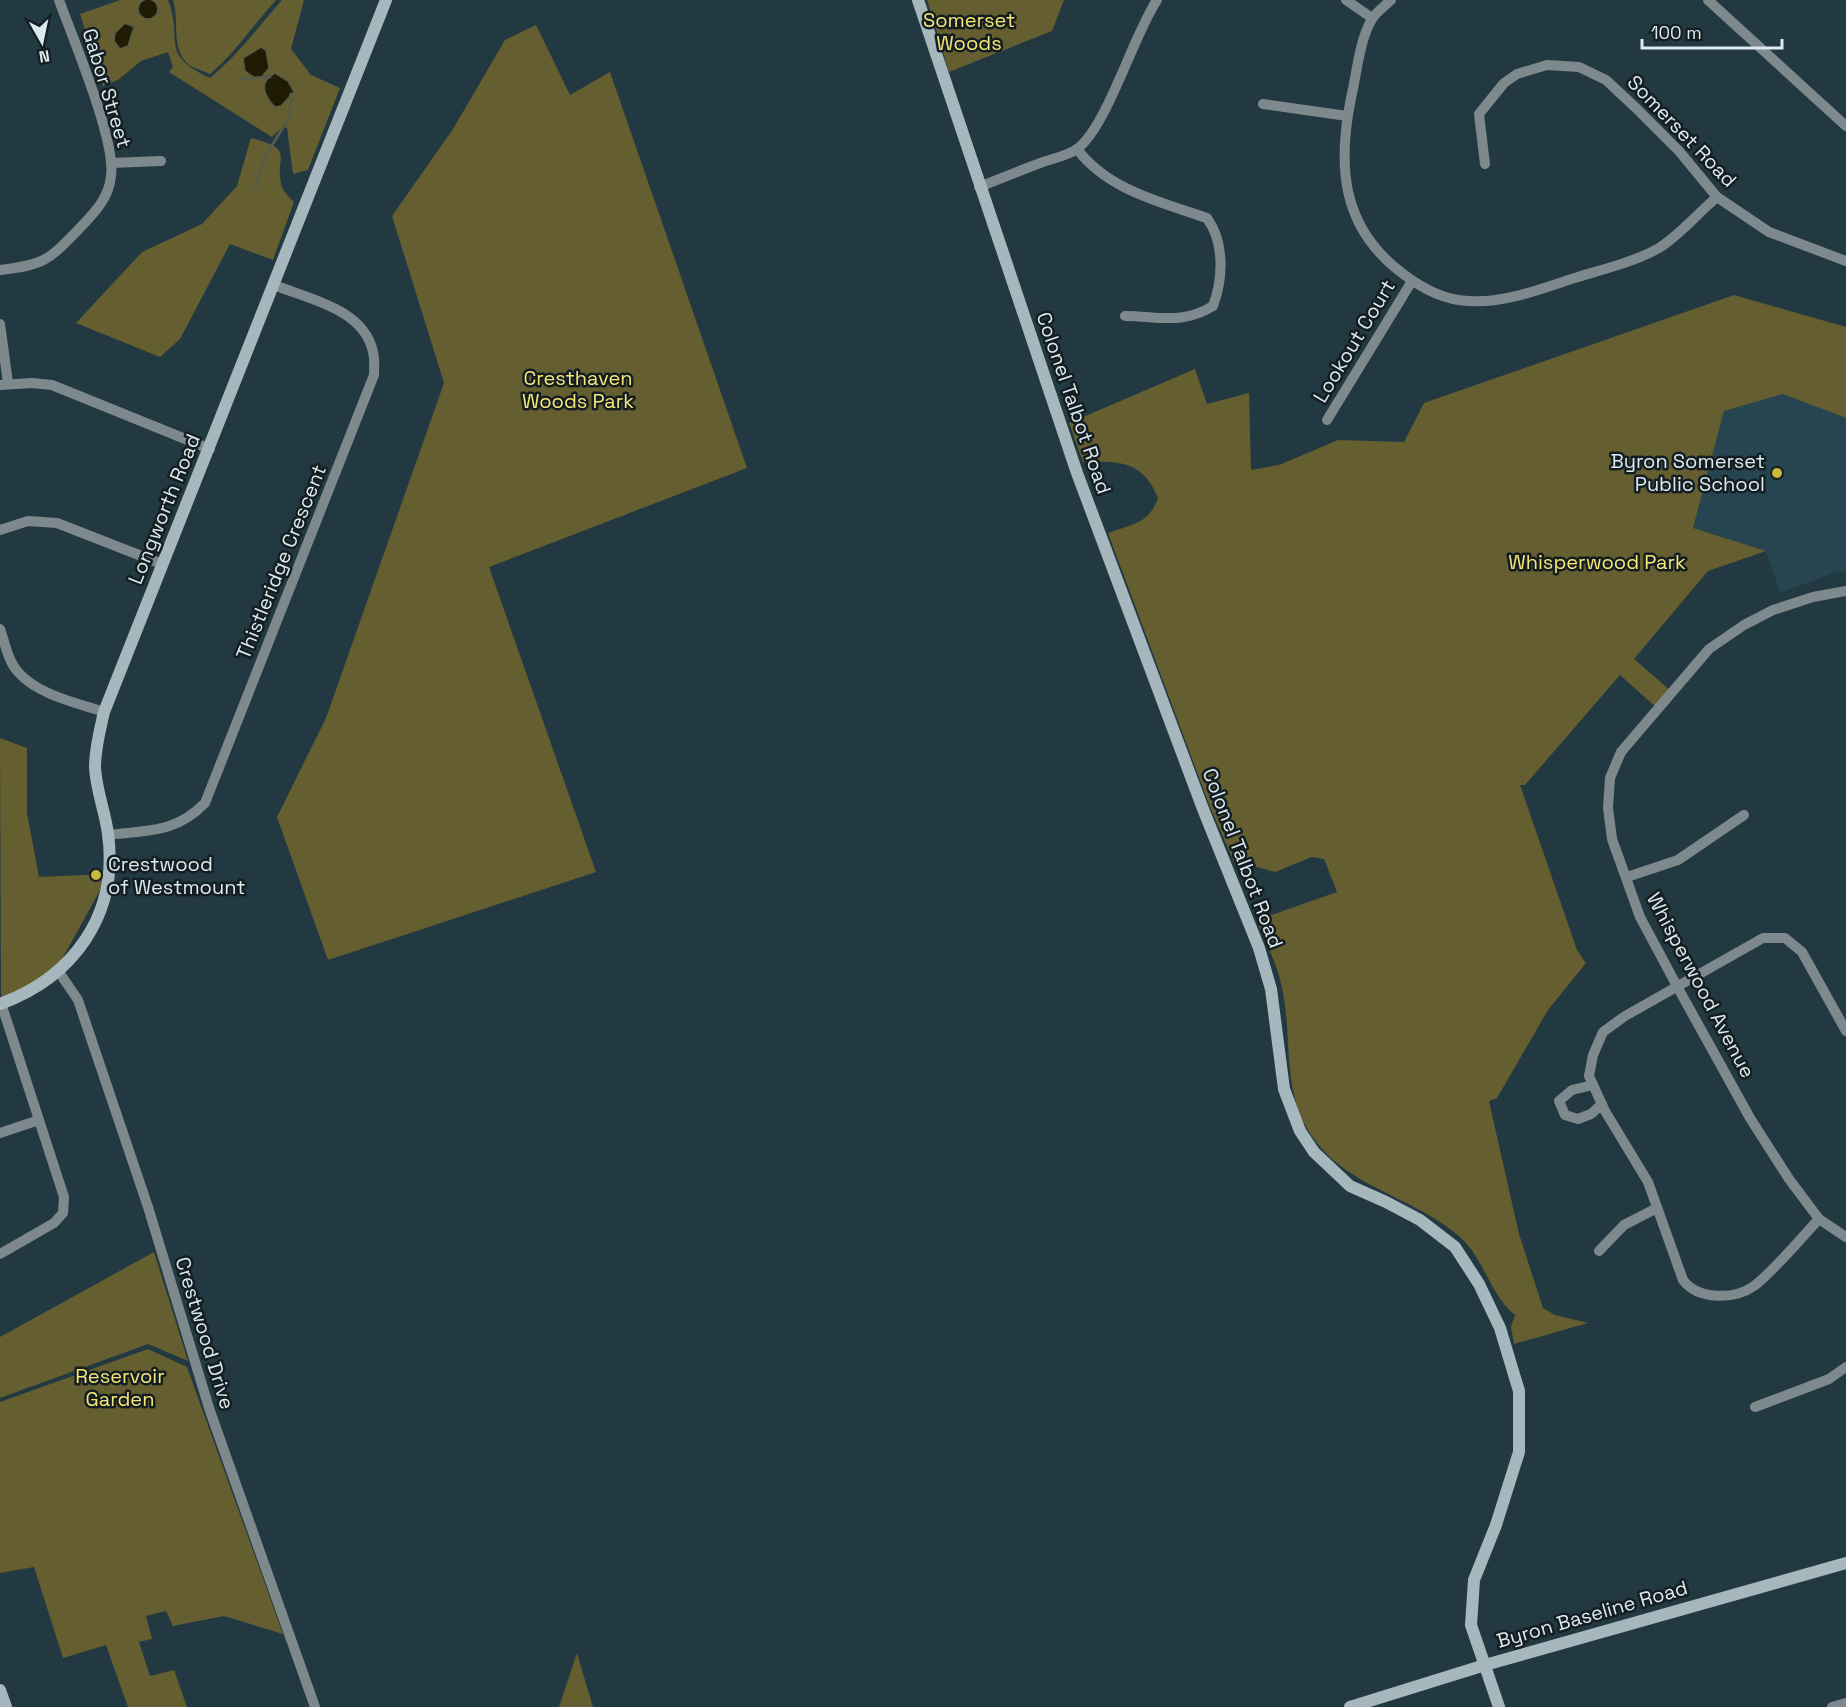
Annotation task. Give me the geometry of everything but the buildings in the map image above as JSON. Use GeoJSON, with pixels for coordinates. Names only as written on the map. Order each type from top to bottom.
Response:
{"type":"FeatureCollection","features":[{"type":"Feature","properties":{"kind":"main road","name":"Longworth Road"},"geometry":{"type":"LineString","coordinates":[[1,1004],[31,992],[59,972],[85,942],[102,907],[109,874],[108,835],[95,766],[104,712],[386,0]]}},
{"type":"Feature","properties":{"kind":"main road","name":"Colonel Talbot Road"},"geometry":{"type":"LineString","coordinates":[[918,0],[1077,473],[1203,809],[1259,948],[1271,989],[1284,1089],[1300,1131],[1314,1152],[1350,1186],[1420,1220],[1455,1247],[1479,1284],[1500,1328],[1519,1391],[1519,1452],[1497,1525],[1474,1580],[1471,1625],[1499,1707]]}},
{"type":"Feature","properties":{"kind":"main road","name":"Byron Baseline Road"},"geometry":{"type":"LineString","coordinates":[[1350,1707],[1485,1665],[1846,1563]]}},
{"type":"Feature","properties":{"kind":"main road"},"geometry":{"type":"LineString","coordinates":[[0,1690],[6,1707]]}},
{"type":"Feature","properties":{"kind":"street","name":"Gabor Street"},"geometry":{"type":"LineString","coordinates":[[0,270],[34,266],[53,256],[101,207],[111,177],[110,148],[59,0]]}},
{"type":"Feature","properties":{"kind":"street"},"geometry":{"type":"LineString","coordinates":[[979,187],[1077,149],[1101,118],[1136,37],[1157,0]]}},
{"type":"Feature","properties":{"kind":"street"},"geometry":{"type":"LineString","coordinates":[[1346,0],[1372,18]]}},
{"type":"Feature","properties":{"kind":"street"},"geometry":{"type":"LineString","coordinates":[[1391,0],[1372,18],[1362,47],[1347,116],[1344,171],[1349,201],[1358,224],[1384,260],[1412,281],[1439,295],[1466,301],[1498,301],[1624,263],[1659,248],[1717,197]]}},
{"type":"Feature","properties":{"kind":"street"},"geometry":{"type":"LineString","coordinates":[[1708,0],[1846,126]]}},
{"type":"Feature","properties":{"kind":"street","name":"Somerset Road"},"geometry":{"type":"LineString","coordinates":[[1485,164],[1479,114],[1504,83],[1517,74],[1533,68],[1562,64],[1579,67],[1606,81],[1679,151],[1717,197],[1768,232],[1846,261]]}},
{"type":"Feature","properties":{"kind":"street"},"geometry":{"type":"LineString","coordinates":[[1263,104],[1347,116]]}},
{"type":"Feature","properties":{"kind":"street"},"geometry":{"type":"LineString","coordinates":[[1077,149],[1091,166],[1127,189],[1207,218],[1218,239],[1220,286],[1213,306],[1196,316],[1173,318],[1125,316]]}},
{"type":"Feature","properties":{"kind":"street"},"geometry":{"type":"LineString","coordinates":[[111,163],[161,161]]}},
{"type":"Feature","properties":{"kind":"street","name":"Lookout Court"},"geometry":{"type":"LineString","coordinates":[[1327,420],[1412,281]]}},
{"type":"Feature","properties":{"kind":"street","name":"Thistleridge Crescent"},"geometry":{"type":"LineString","coordinates":[[108,835],[169,827],[190,819],[205,803],[374,375],[373,352],[363,329],[349,316],[274,285]]}},
{"type":"Feature","properties":{"kind":"street"},"geometry":{"type":"LineString","coordinates":[[0,324],[4,384],[52,385],[210,449]]}},
{"type":"Feature","properties":{"kind":"street"},"geometry":{"type":"LineString","coordinates":[[0,530],[28,521],[57,523],[162,564]]}},
{"type":"Feature","properties":{"kind":"street","name":"Whisperwood Avenue"},"geometry":{"type":"LineString","coordinates":[[1846,591],[1813,597],[1773,610],[1744,625],[1710,649],[1621,752],[1611,778],[1608,808],[1612,839],[1641,917],[1750,1118],[1789,1179],[1819,1219],[1846,1237]]}},
{"type":"Feature","properties":{"kind":"street"},"geometry":{"type":"LineString","coordinates":[[0,629],[11,661],[18,672],[30,682],[104,712]]}},
{"type":"Feature","properties":{"kind":"street"},"geometry":{"type":"LineString","coordinates":[[1627,877],[1678,860],[1744,815]]}},
{"type":"Feature","properties":{"kind":"street"},"geometry":{"type":"LineString","coordinates":[[1819,1219],[1754,1286],[1733,1294],[1706,1296],[1689,1289],[1683,1280],[1648,1182],[1602,1104],[1589,1076],[1593,1054],[1603,1032],[1625,1016],[1763,938],[1785,938],[1802,952],[1846,1031]]}},
{"type":"Feature","properties":{"kind":"street","name":"Crestwood Drive"},"geometry":{"type":"LineString","coordinates":[[59,972],[78,1000],[148,1207],[210,1411],[315,1707]]}},
{"type":"Feature","properties":{"kind":"street"},"geometry":{"type":"LineString","coordinates":[[0,1254],[54,1223],[63,1213],[64,1197],[1,1004]]}},
{"type":"Feature","properties":{"kind":"street"},"geometry":{"type":"LineString","coordinates":[[1593,1084],[1572,1090],[1559,1101],[1565,1115],[1578,1119],[1591,1114],[1602,1104]]}},
{"type":"Feature","properties":{"kind":"street"},"geometry":{"type":"LineString","coordinates":[[0,1133],[39,1120]]}},
{"type":"Feature","properties":{"kind":"street"},"geometry":{"type":"LineString","coordinates":[[1599,1251],[1624,1225],[1658,1208]]}},
{"type":"Feature","properties":{"kind":"street"},"geometry":{"type":"LineString","coordinates":[[1755,1407],[1828,1379],[1846,1367]]}},
{"type":"Feature","properties":{"kind":"street"},"geometry":{"type":"LineString","coordinates":[[1832,1707],[1846,1703]]}},
{"type":"Feature","properties":{"kind":"shaded area"},"geometry":{"type":"Polygon","coordinates":[[[148,-1],[155,2],[158,9],[155,16],[148,19],[141,16],[138,9],[141,2],[148,-1]]]}},
{"type":"Feature","properties":{"kind":"shaded area"},"geometry":{"type":"Polygon","coordinates":[[[125,23],[134,27],[128,46],[120,49],[114,41],[115,33],[125,23]]]}},
{"type":"Feature","properties":{"kind":"shaded area"},"geometry":{"type":"Polygon","coordinates":[[[261,47],[266,50],[269,68],[261,78],[255,78],[245,71],[243,58],[261,47]]]}},
{"type":"Feature","properties":{"kind":"shaded area"},"geometry":{"type":"Polygon","coordinates":[[[275,73],[288,81],[294,92],[281,106],[275,107],[264,89],[266,81],[275,73]]]}},
{"type":"Feature","properties":{"kind":"shaded area","name":"Byron Somerset Public School"},"geometry":{"type":"Polygon","coordinates":[[[1783,394],[1846,418],[1846,573],[1837,572],[1780,593],[1766,551],[1693,528],[1724,411],[1783,394]]]}},
{"type":"Feature","properties":{"kind":"green space"},"geometry":{"type":"Polygon","coordinates":[[[120,0],[168,0],[178,53],[194,69],[210,78],[239,50],[282,0],[304,0],[291,49],[311,75],[340,88],[308,170],[293,174],[287,128],[283,126],[272,137],[169,72],[173,67],[168,52],[141,61],[118,80],[103,86],[80,14],[120,0]]]}},
{"type":"Feature","properties":{"kind":"green space"},"geometry":{"type":"Polygon","coordinates":[[[173,0],[276,0],[236,48],[210,74],[190,66],[182,57],[177,42],[173,0]]]}},
{"type":"Feature","properties":{"kind":"green space","name":"Somerset Woods"},"geometry":{"type":"Polygon","coordinates":[[[927,0],[1064,0],[1052,31],[949,72],[927,0]]]}},
{"type":"Feature","properties":{"kind":"green space","name":"Cresthaven Woods Park"},"geometry":{"type":"Polygon","coordinates":[[[536,25],[570,95],[610,72],[747,468],[489,567],[596,872],[328,960],[277,817],[326,718],[444,383],[392,216],[453,129],[505,40],[536,25]]]}},
{"type":"Feature","properties":{"kind":"green space"},"geometry":{"type":"Polygon","coordinates":[[[251,138],[274,146],[279,151],[282,187],[294,202],[273,260],[230,244],[180,339],[160,357],[76,323],[142,252],[202,224],[237,186],[251,138]]]}},
{"type":"Feature","properties":{"kind":"green space","name":"Whisperwood Park"},"geometry":{"type":"Polygon","coordinates":[[[1734,295],[1846,327],[1846,418],[1783,394],[1724,411],[1693,528],[1766,551],[1708,571],[1634,659],[1671,691],[1658,709],[1620,675],[1525,785],[1520,785],[1577,950],[1586,963],[1548,1010],[1497,1098],[1489,1101],[1519,1234],[1543,1308],[1555,1315],[1588,1323],[1514,1344],[1511,1327],[1515,1315],[1506,1307],[1475,1255],[1460,1237],[1440,1222],[1355,1176],[1335,1162],[1318,1144],[1304,1123],[1297,1107],[1290,1073],[1285,1005],[1280,979],[1257,920],[1337,892],[1324,859],[1312,857],[1275,872],[1254,866],[1238,871],[1210,807],[1108,533],[1145,518],[1158,498],[1145,476],[1128,465],[1083,462],[1069,423],[1195,369],[1207,404],[1249,393],[1251,470],[1279,465],[1338,440],[1404,442],[1424,403],[1734,295]]]}},
{"type":"Feature","properties":{"kind":"green space"},"geometry":{"type":"Polygon","coordinates":[[[0,738],[27,748],[27,813],[39,877],[109,874],[56,970],[19,992],[1,998],[0,738]]]}},
{"type":"Feature","properties":{"kind":"green space"},"geometry":{"type":"Polygon","coordinates":[[[154,1252],[188,1361],[148,1344],[0,1398],[0,1337],[154,1252]]]}},
{"type":"Feature","properties":{"kind":"green space","name":"Reservoir Garden"},"geometry":{"type":"Polygon","coordinates":[[[148,1349],[187,1367],[283,1634],[224,1616],[173,1626],[166,1611],[146,1616],[152,1639],[139,1642],[150,1676],[174,1670],[187,1707],[128,1707],[106,1645],[63,1658],[34,1567],[0,1573],[0,1402],[148,1349]]]}},
{"type":"Feature","properties":{"kind":"green space"},"geometry":{"type":"Polygon","coordinates":[[[577,1653],[593,1707],[559,1707],[577,1653]]]}},
{"type":"Feature","properties":{"kind":"waterway"},"geometry":{"type":"LineString","coordinates":[[238,79],[270,77]]}},
{"type":"Feature","properties":{"kind":"waterway"},"geometry":{"type":"LineString","coordinates":[[255,188],[266,155],[290,116],[291,94]]}},
{"type":"Feature","properties":{"kind":"place","name":"Byron Somerset Public School"},"geometry":{"type":"Point","coordinates":[1777,473]}},
{"type":"Feature","properties":{"kind":"place","name":"Crestwood of Westmount"},"geometry":{"type":"Point","coordinates":[96,875]}}]}
